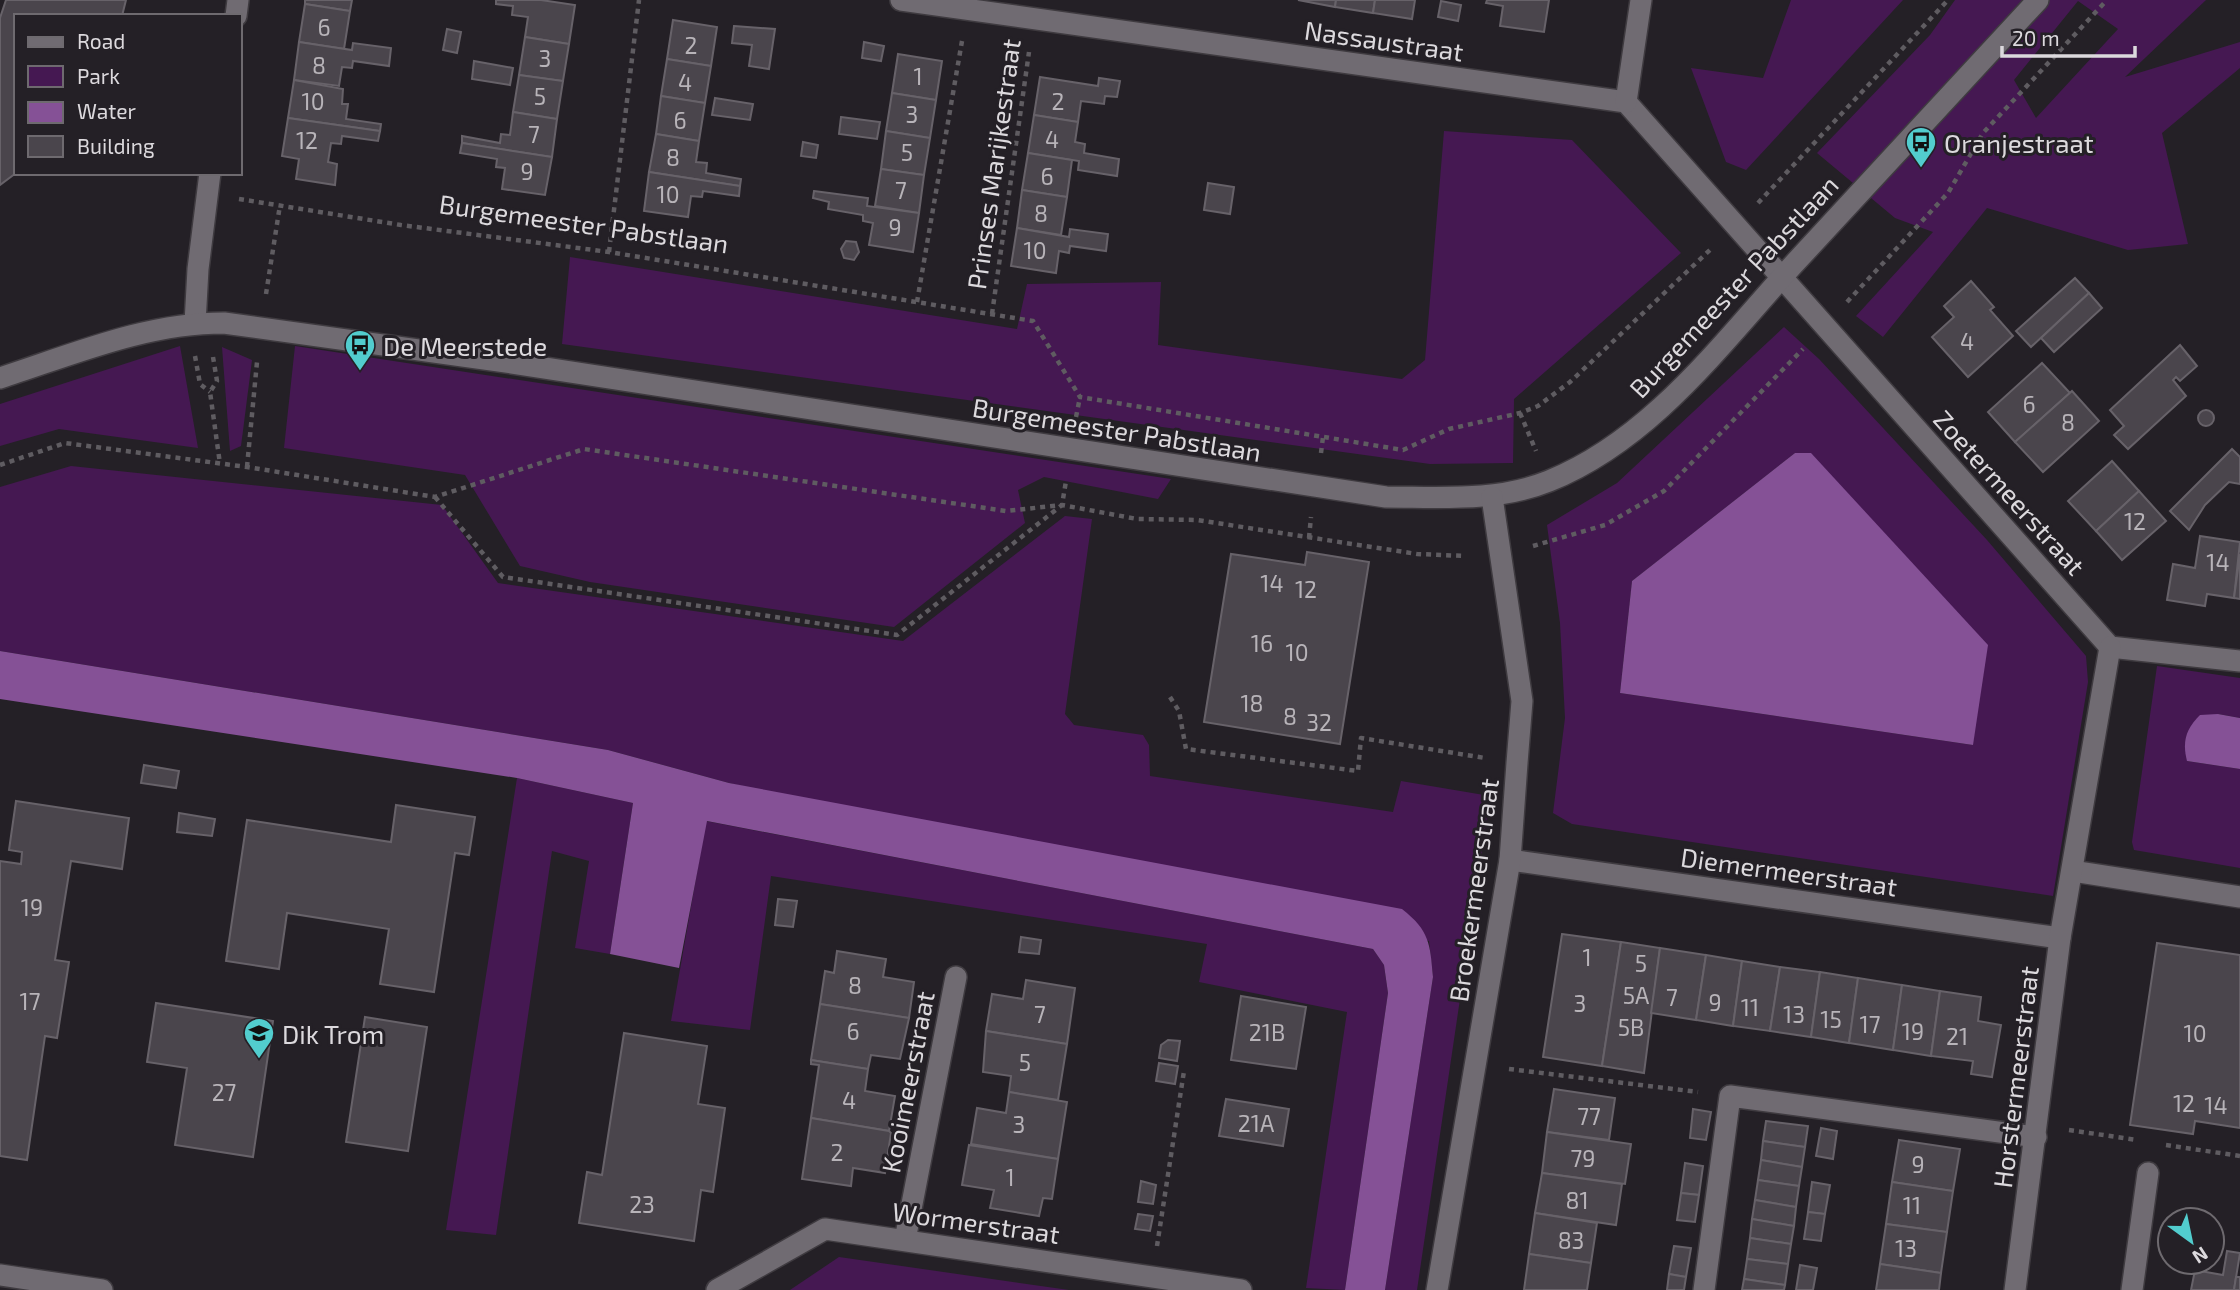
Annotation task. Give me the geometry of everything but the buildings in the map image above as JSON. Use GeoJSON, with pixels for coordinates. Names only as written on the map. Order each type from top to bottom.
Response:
{"type":"FeatureCollection","features":[{"type":"Feature","properties":{"kind":"street","name":"Nassaustraat"},"geometry":{"type":"LineString","coordinates":[[901,0],[1626,102]]}},
{"type":"Feature","properties":{"kind":"street"},"geometry":{"type":"LineString","coordinates":[[1641,0],[1626,102],[1782,277]]}},
{"type":"Feature","properties":{"kind":"street","name":"Burgemeester Pabstlaan"},"geometry":{"type":"LineString","coordinates":[[0,378],[148,330],[195,323],[224,323],[512,363],[1387,497],[1492,496],[1548,481],[1607,452],[1656,411],[1723,345],[1782,277],[2038,0]]}},
{"type":"Feature","properties":{"kind":"street"},"geometry":{"type":"LineString","coordinates":[[195,323],[210,175]]}},
{"type":"Feature","properties":{"kind":"street","name":"Zoetermeerstraat"},"geometry":{"type":"LineString","coordinates":[[1782,277],[2110,647]]}},
{"type":"Feature","properties":{"kind":"street","name":"Broekermeerstraat"},"geometry":{"type":"LineString","coordinates":[[1437,1290],[1510,860],[1522,701],[1492,496]]}},
{"type":"Feature","properties":{"kind":"street"},"geometry":{"type":"LineString","coordinates":[[2110,647],[2240,661]]}},
{"type":"Feature","properties":{"kind":"street","name":"Horstermeerstraat"},"geometry":{"type":"LineString","coordinates":[[2015,1290],[2060,938],[2110,647]]}},
{"type":"Feature","properties":{"kind":"street","name":"Diemermeerstraat"},"geometry":{"type":"LineString","coordinates":[[1510,860],[2060,938]]}},
{"type":"Feature","properties":{"kind":"street"},"geometry":{"type":"LineString","coordinates":[[2073,872],[2240,897]]}},
{"type":"Feature","properties":{"kind":"street","name":"Kooimeerstraat"},"geometry":{"type":"LineString","coordinates":[[905,1240],[956,977]]}},
{"type":"Feature","properties":{"kind":"street"},"geometry":{"type":"LineString","coordinates":[[1704,1290],[1730,1096],[2036,1131]]}},
{"type":"Feature","properties":{"kind":"street"},"geometry":{"type":"LineString","coordinates":[[2132,1290],[2148,1173]]}},
{"type":"Feature","properties":{"kind":"street","name":"Wormerstraat"},"geometry":{"type":"LineString","coordinates":[[717,1290],[825,1229],[1241,1290]]}},
{"type":"Feature","properties":{"kind":"street"},"geometry":{"type":"LineString","coordinates":[[0,1275],[102,1290]]}},
{"type":"Feature","properties":{"kind":"path"},"geometry":{"type":"LineString","coordinates":[[609,252],[639,0]]}},
{"type":"Feature","properties":{"kind":"path","name":"Burgemeester Pabstlaan"},"geometry":{"type":"LineString","coordinates":[[207,195],[401,225],[609,252],[1033,321],[1080,397],[1403,450],[1449,429],[1520,414],[1538,406],[1570,382],[1736,226],[1948,0]]}},
{"type":"Feature","properties":{"kind":"path","name":"Prinses Marijkestraat"},"geometry":{"type":"LineString","coordinates":[[917,302],[967,10]]}},
{"type":"Feature","properties":{"kind":"path","name":"Prinses Marijkestraat"},"geometry":{"type":"LineString","coordinates":[[992,314],[1033,19]]}},
{"type":"Feature","properties":{"kind":"path"},"geometry":{"type":"LineString","coordinates":[[210,392],[220,464]]}},
{"type":"Feature","properties":{"kind":"path"},"geometry":{"type":"LineString","coordinates":[[0,465],[65,443],[435,497],[584,449],[1006,511],[1062,505],[1137,519],[1197,520],[1417,554],[1459,557],[1502,553]]}},
{"type":"Feature","properties":{"kind":"path"},"geometry":{"type":"LineString","coordinates":[[435,497],[503,577],[897,635],[1062,505]]}},
{"type":"Feature","properties":{"kind":"path"},"geometry":{"type":"LineString","coordinates":[[1170,697],[1179,711],[1186,749],[1358,771],[1361,738],[1517,763]]}},
{"type":"Feature","properties":{"kind":"path"},"geometry":{"type":"LineString","coordinates":[[1476,1065],[1730,1096]]}},
{"type":"Feature","properties":{"kind":"path"},"geometry":{"type":"LineString","coordinates":[[1152,1277],[1184,1071]]}},
{"type":"Feature","properties":{"kind":"path"},"geometry":{"type":"LineString","coordinates":[[2036,1131],[2152,1143],[2240,1156]]}},
{"type":"Feature","properties":{"kind":"path"},"geometry":{"type":"LineString","coordinates":[[2148,1173],[2152,1143]]}},
{"type":"Feature","properties":{"kind":"green space"},"geometry":{"type":"Polygon","coordinates":[[[1791,0],[1903,0],[1746,170],[1726,162],[1691,68],[1763,78],[1791,0]]]}},
{"type":"Feature","properties":{"kind":"green space"},"geometry":{"type":"Polygon","coordinates":[[[1955,0],[2206,0],[2125,77],[2240,42],[2240,68],[2162,133],[2188,244],[2128,250],[1987,208],[1883,337],[1856,316],[1933,232],[1895,218],[1817,153],[1930,35],[1955,0]],[[2078,1],[2014,80],[2036,118],[2118,29],[2078,1]]]}},
{"type":"Feature","properties":{"kind":"green space"},"geometry":{"type":"Polygon","coordinates":[[[1444,131],[1572,140],[1681,253],[1514,399],[1513,463],[1430,464],[562,344],[570,257],[1017,329],[1027,284],[1161,282],[1158,345],[1402,379],[1425,360],[1444,131]]]}},
{"type":"Feature","properties":{"kind":"green space"},"geometry":{"type":"Polygon","coordinates":[[[1784,327],[1819,359],[1987,540],[2086,656],[2088,682],[2053,896],[1572,824],[1553,813],[1565,718],[1560,623],[1547,525],[1617,483],[1784,327]],[[1795,453],[1632,581],[1620,693],[1973,745],[1810,453],[1795,453]]]}},
{"type":"Feature","properties":{"kind":"green space"},"geometry":{"type":"Polygon","coordinates":[[[180,346],[198,448],[59,429],[0,446],[0,404],[180,346]]]}},
{"type":"Feature","properties":{"kind":"green space"},"geometry":{"type":"Polygon","coordinates":[[[295,346],[1171,479],[1158,499],[1044,477],[1018,490],[1025,523],[894,627],[590,582],[520,566],[465,475],[284,448],[295,346]]]}},
{"type":"Feature","properties":{"kind":"green space"},"geometry":{"type":"Polygon","coordinates":[[[222,347],[252,360],[241,446],[230,451],[222,347]]]}},
{"type":"Feature","properties":{"kind":"green space"},"geometry":{"type":"Polygon","coordinates":[[[71,466],[442,505],[498,583],[903,641],[1065,516],[1092,519],[1065,714],[1074,725],[1143,735],[1149,745],[1150,776],[1393,812],[1401,781],[1490,796],[1417,1290],[1385,1290],[1433,977],[1429,941],[729,783],[608,750],[0,651],[0,487],[71,466]]]}},
{"type":"Feature","properties":{"kind":"green space"},"geometry":{"type":"Polygon","coordinates":[[[2157,666],[2240,678],[2240,718],[2218,714],[2187,761],[2240,769],[2240,868],[2134,850],[2132,842],[2157,666]]]}},
{"type":"Feature","properties":{"kind":"green space"},"geometry":{"type":"Polygon","coordinates":[[[517,778],[633,803],[610,954],[575,948],[589,861],[552,851],[496,1235],[446,1230],[517,778]]]}},
{"type":"Feature","properties":{"kind":"green space"},"geometry":{"type":"Polygon","coordinates":[[[706,821],[1373,949],[1384,965],[1388,993],[1345,1290],[1306,1288],[1347,1012],[1199,982],[1207,944],[771,876],[750,1030],[671,1021],[706,821]]]}},
{"type":"Feature","properties":{"kind":"green space"},"geometry":{"type":"Polygon","coordinates":[[[839,1257],[1069,1290],[790,1290],[839,1257]]]}},
{"type":"Feature","properties":{"kind":"water"},"geometry":{"type":"Polygon","coordinates":[[[1795,453],[1811,453],[1988,645],[1973,745],[1620,693],[1632,581],[1795,453]]]}},
{"type":"Feature","properties":{"kind":"water"},"geometry":{"type":"Polygon","coordinates":[[[0,651],[608,750],[729,783],[1402,909],[1418,924],[1427,939],[1433,977],[1385,1290],[1345,1290],[1388,993],[1384,965],[1373,949],[707,821],[679,968],[610,954],[633,803],[517,778],[0,699],[0,651]]]}},
{"type":"Feature","properties":{"kind":"water"},"geometry":{"type":"Polygon","coordinates":[[[2218,714],[2240,718],[2240,769],[2187,761],[2185,741],[2191,725],[2200,715],[2218,714]]]}},
{"type":"Feature","properties":{"kind":"place","name":"Oranjestraat"},"geometry":{"type":"Point","coordinates":[1921,169]}},
{"type":"Feature","properties":{"kind":"place","name":"De Meerstede"},"geometry":{"type":"Point","coordinates":[360,372]}},
{"type":"Feature","properties":{"kind":"place","name":"Dik Trom"},"geometry":{"type":"Point","coordinates":[259,1060]}}]}
